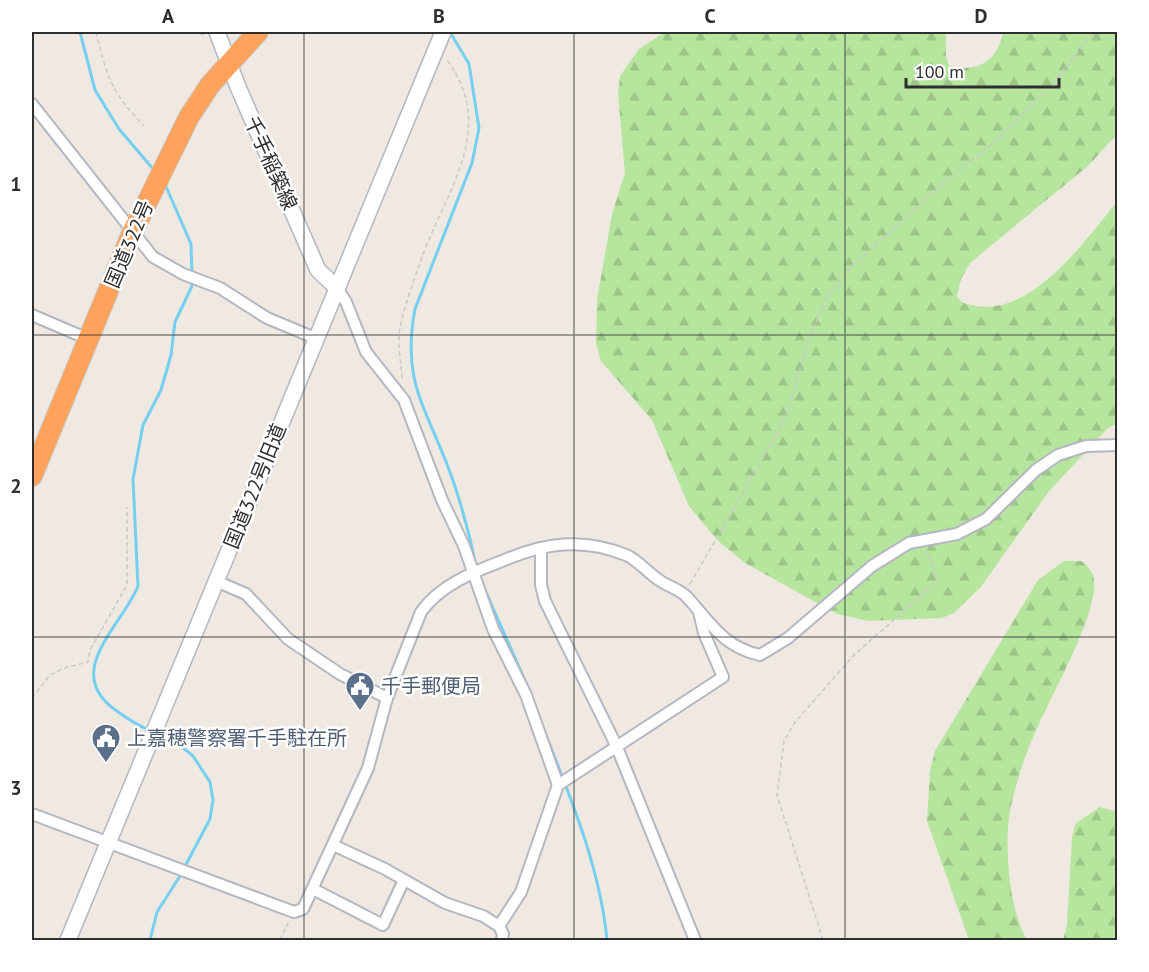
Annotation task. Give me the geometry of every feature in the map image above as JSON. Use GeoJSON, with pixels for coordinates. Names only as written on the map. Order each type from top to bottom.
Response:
{"type":"FeatureCollection","features":[{"type":"Feature","properties":{"kind":"highway","name":"国道322号"},"geometry":{"type":"LineString","coordinates":[[32,476],[132,233],[166,161],[189,117],[228,63],[258,32]]}},
{"type":"Feature","properties":{"kind":"street","name":"千手稲築線"},"geometry":{"type":"LineString","coordinates":[[217,32],[228,63],[318,270],[338,288]]}},
{"type":"Feature","properties":{"kind":"street","name":"国道322号旧道"},"geometry":{"type":"LineString","coordinates":[[68,940],[442,32]]}},
{"type":"Feature","properties":{"kind":"street"},"geometry":{"type":"LineString","coordinates":[[32,104],[153,257],[183,274],[220,288],[267,318],[315,338]]}},
{"type":"Feature","properties":{"kind":"street"},"geometry":{"type":"LineString","coordinates":[[338,288],[366,352],[404,400],[442,500],[464,546],[493,629],[526,695],[558,784]]}},
{"type":"Feature","properties":{"kind":"street"},"geometry":{"type":"LineString","coordinates":[[32,315],[88,339]]}},
{"type":"Feature","properties":{"kind":"street"},"geometry":{"type":"LineString","coordinates":[[32,814],[294,912],[303,909],[368,768],[387,698],[411,631],[430,599],[472,573],[520,553],[567,542],[628,555],[659,581],[685,595],[729,643],[742,651],[760,655],[788,638],[872,566],[909,543],[957,534],[986,519],[1036,470],[1058,455],[1086,446],[1118,445]]}},
{"type":"Feature","properties":{"kind":"street"},"geometry":{"type":"LineString","coordinates":[[541,548],[541,585],[545,601],[616,745],[695,940]]}},
{"type":"Feature","properties":{"kind":"street"},"geometry":{"type":"LineString","coordinates":[[216,581],[246,594],[288,639],[340,674],[387,698]]}},
{"type":"Feature","properties":{"kind":"street"},"geometry":{"type":"LineString","coordinates":[[499,926],[521,892],[558,784],[723,677],[704,633],[699,612]]}},
{"type":"Feature","properties":{"kind":"street"},"geometry":{"type":"LineString","coordinates":[[333,845],[445,903],[483,916],[499,926],[503,934],[502,940]]}},
{"type":"Feature","properties":{"kind":"street"},"geometry":{"type":"LineString","coordinates":[[313,889],[383,925],[404,880]]}},
{"type":"Feature","properties":{"kind":"path"},"geometry":{"type":"LineString","coordinates":[[96,32],[106,75],[114,91],[144,126]]}},
{"type":"Feature","properties":{"kind":"path"},"geometry":{"type":"LineString","coordinates":[[685,595],[702,559],[778,432],[790,405],[808,340],[827,297],[850,267],[950,177],[999,139],[1051,86],[1094,32]]}},
{"type":"Feature","properties":{"kind":"path"},"geometry":{"type":"LineString","coordinates":[[404,400],[400,328],[418,266],[464,158],[467,136],[466,93],[443,56],[435,50]]}},
{"type":"Feature","properties":{"kind":"path"},"geometry":{"type":"LineString","coordinates":[[32,698],[50,675],[67,667],[87,662],[90,650],[123,593],[127,585],[128,507]]}},
{"type":"Feature","properties":{"kind":"path"},"geometry":{"type":"LineString","coordinates":[[823,940],[777,795],[784,741],[795,722],[855,654],[938,582],[924,541]]}},
{"type":"Feature","properties":{"kind":"path"},"geometry":{"type":"LineString","coordinates":[[280,940],[294,912]]}},
{"type":"Feature","properties":{"kind":"green space"},"geometry":{"type":"Polygon","coordinates":[[[665,32],[946,32],[946,57],[949,66],[969,68],[985,62],[997,51],[1003,32],[1117,32],[1117,134],[1089,165],[970,263],[961,279],[957,296],[962,302],[976,306],[997,306],[1018,299],[1056,272],[1117,202],[1117,423],[1107,429],[1050,490],[980,588],[954,613],[942,618],[868,621],[837,614],[745,563],[718,541],[689,506],[652,420],[601,361],[596,344],[597,300],[612,214],[625,173],[618,94],[620,76],[639,49],[665,32]]]}},
{"type":"Feature","properties":{"kind":"green space"},"geometry":{"type":"Polygon","coordinates":[[[1064,561],[1081,561],[1085,564],[1093,575],[1094,589],[1091,607],[1075,649],[1034,734],[1018,778],[1010,811],[1008,859],[1012,895],[1027,940],[969,940],[927,821],[930,771],[935,751],[1038,580],[1064,561]]]}},
{"type":"Feature","properties":{"kind":"green space"},"geometry":{"type":"Polygon","coordinates":[[[1100,807],[1117,812],[1117,940],[1063,940],[1067,925],[1072,837],[1076,823],[1100,807]]]}},
{"type":"Feature","properties":{"kind":"waterway"},"geometry":{"type":"LineString","coordinates":[[80,32],[95,90],[119,129],[154,170]]}},
{"type":"Feature","properties":{"kind":"waterway"},"geometry":{"type":"LineString","coordinates":[[450,32],[469,64],[479,128],[472,163],[415,309],[411,354],[417,390],[456,489],[476,566]]}},
{"type":"Feature","properties":{"kind":"waterway"},"geometry":{"type":"LineString","coordinates":[[164,182],[191,244],[192,275]]}},
{"type":"Feature","properties":{"kind":"waterway"},"geometry":{"type":"LineString","coordinates":[[149,730],[118,712],[100,694],[94,679],[95,664],[101,648],[138,586],[133,479],[143,425],[161,390],[171,355],[175,322],[192,286],[192,281]]}},
{"type":"Feature","properties":{"kind":"waterway"},"geometry":{"type":"LineString","coordinates":[[485,590],[527,685]]}},
{"type":"Feature","properties":{"kind":"waterway"},"geometry":{"type":"LineString","coordinates":[[542,725],[582,831],[598,885],[607,940]]}},
{"type":"Feature","properties":{"kind":"waterway"},"geometry":{"type":"LineString","coordinates":[[150,940],[157,912],[180,876],[210,819],[213,800],[210,782],[193,756],[177,743],[158,734]]}},
{"type":"Feature","properties":{"kind":"place","name":"千手郵便局"},"geometry":{"type":"Point","coordinates":[360,712]}},
{"type":"Feature","properties":{"kind":"place","name":"上嘉穂警察署千手駐在所"},"geometry":{"type":"Point","coordinates":[106,764]}}]}
